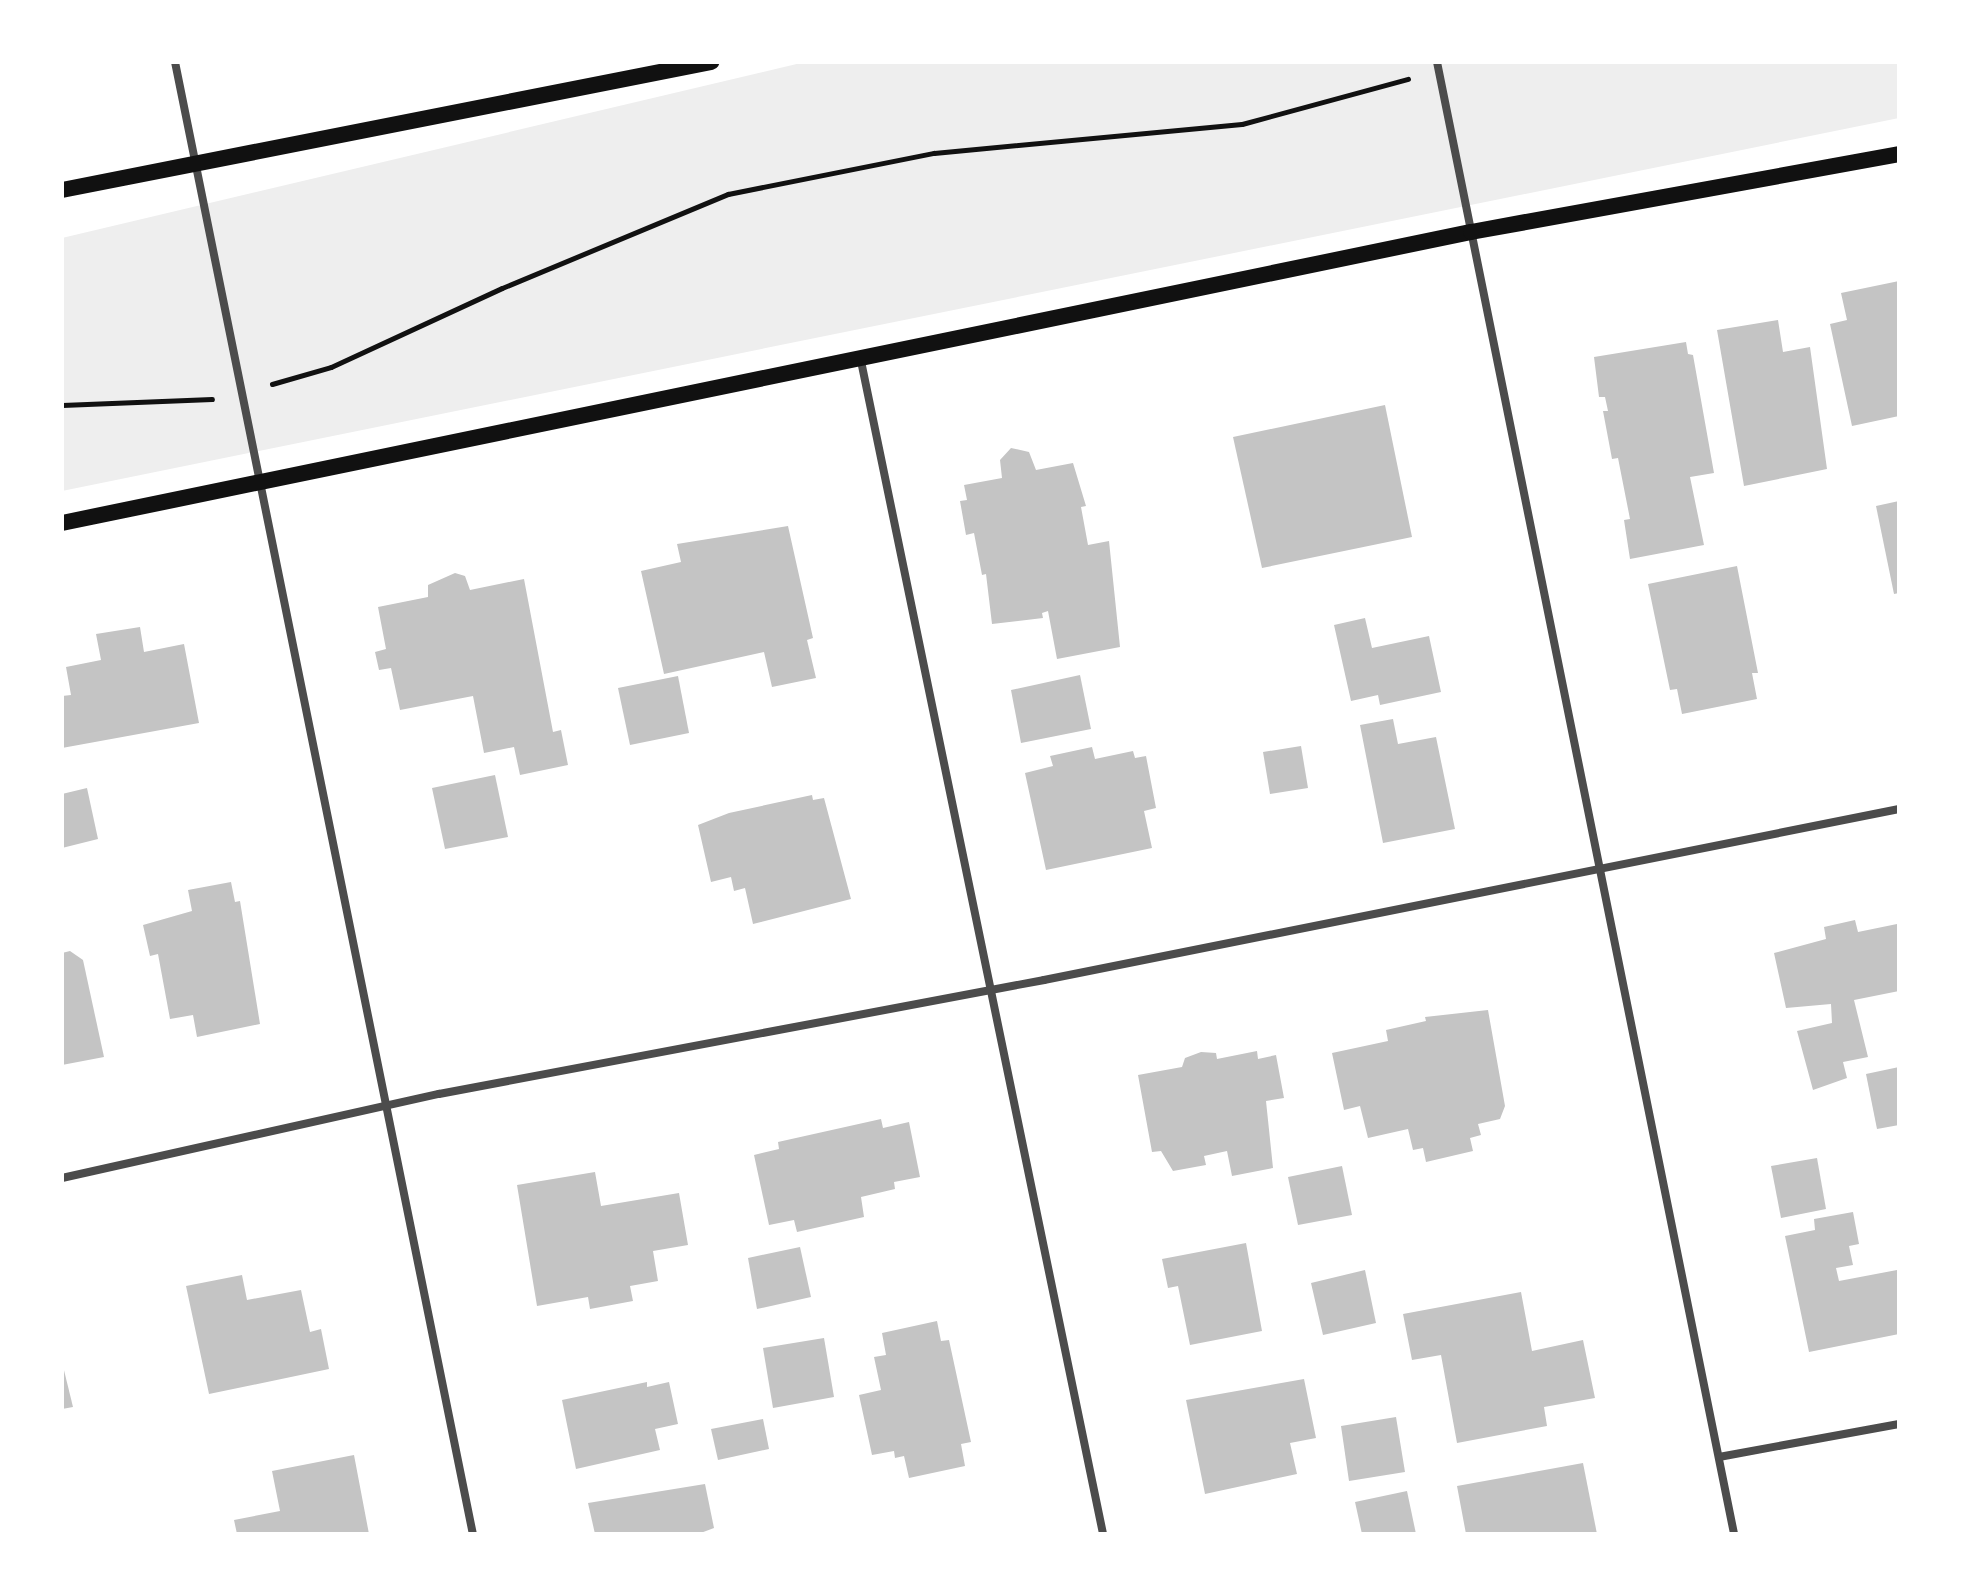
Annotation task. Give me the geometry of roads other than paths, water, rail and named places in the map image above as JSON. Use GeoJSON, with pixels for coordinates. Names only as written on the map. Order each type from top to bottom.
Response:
{"type":"FeatureCollection","features":[{"type":"Feature","properties":{"kind":"main road"},"geometry":{"type":"LineString","coordinates":[[62,190],[711,62]]}},
{"type":"Feature","properties":{"kind":"main road"},"geometry":{"type":"LineString","coordinates":[[62,523],[263,478],[861,361],[1471,232],[1899,154]]}},
{"type":"Feature","properties":{"kind":"street"},"geometry":{"type":"LineString","coordinates":[[175,62],[263,478],[473,1534]]}},
{"type":"Feature","properties":{"kind":"street"},"geometry":{"type":"LineString","coordinates":[[1438,67],[1734,1534]]}},
{"type":"Feature","properties":{"kind":"street"},"geometry":{"type":"LineString","coordinates":[[861,361],[1103,1534]]}},
{"type":"Feature","properties":{"kind":"street"},"geometry":{"type":"LineString","coordinates":[[62,1178],[387,1106],[1899,809]]}},
{"type":"Feature","properties":{"kind":"street"},"geometry":{"type":"LineString","coordinates":[[1719,1457],[1899,1424]]}}]}
